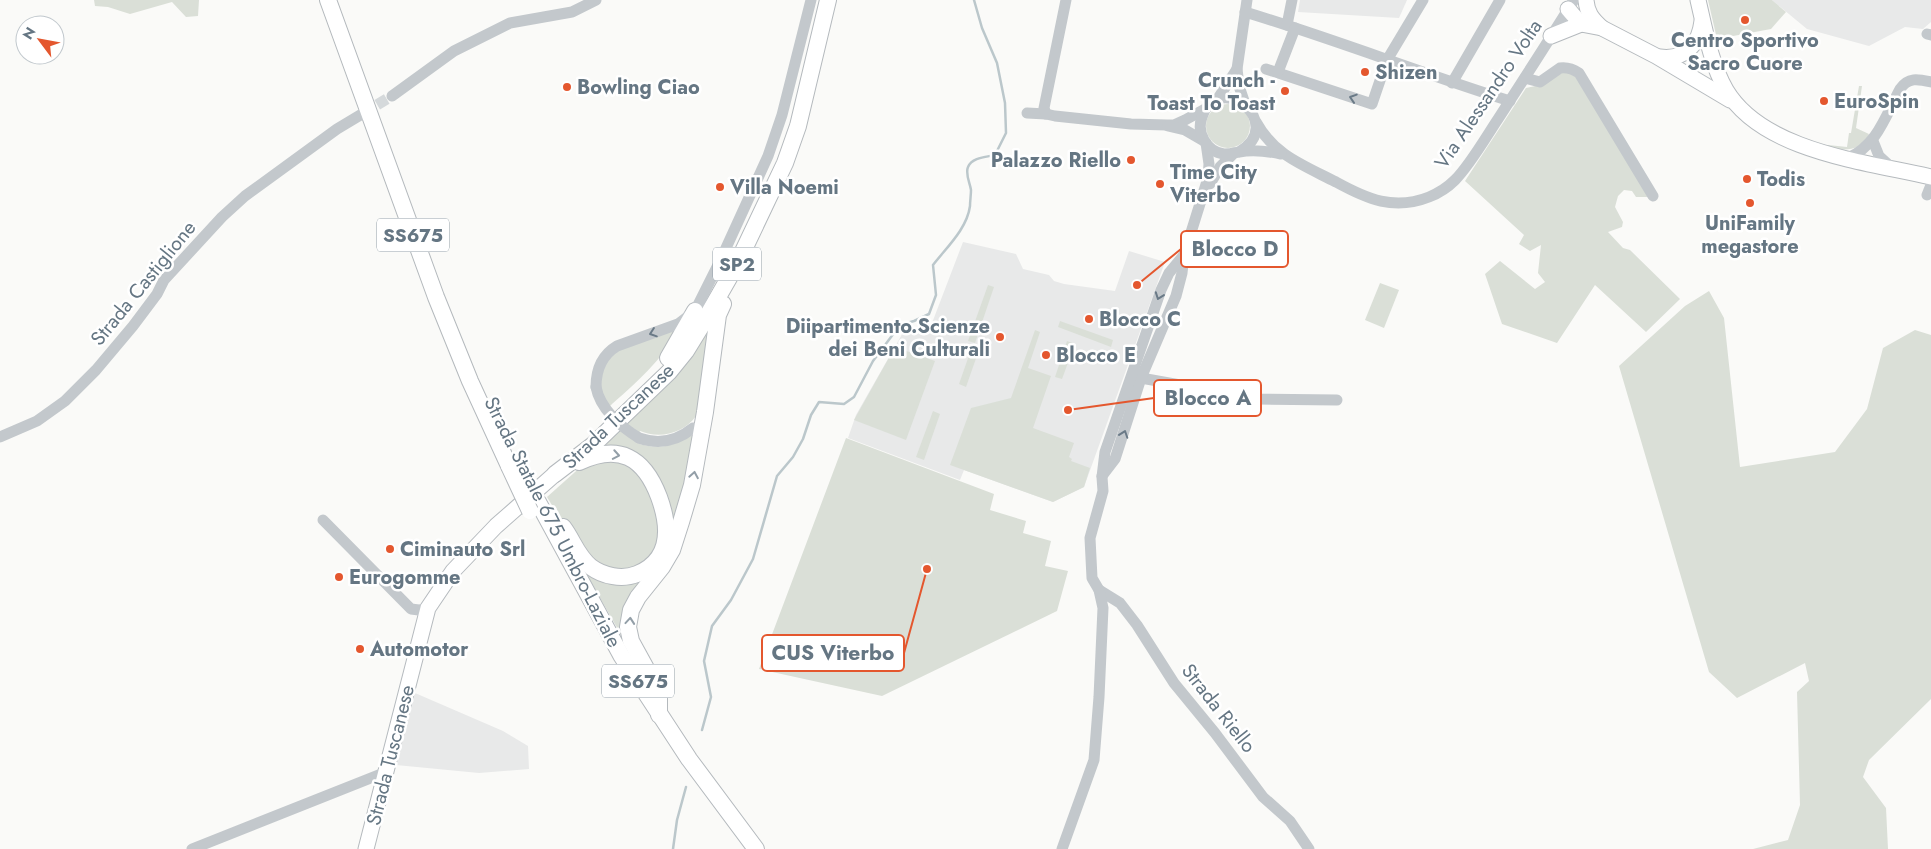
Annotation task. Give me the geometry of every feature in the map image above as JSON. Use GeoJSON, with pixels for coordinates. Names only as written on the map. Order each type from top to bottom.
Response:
{"type":"FeatureCollection","features":[{"type":"Feature","properties":{"kind":"highway","name":"Strada Statale 675 Umbro-Laziale"},"geometry":{"type":"LineString","coordinates":[[328,0],[436,297],[470,382],[537,509],[621,655],[659,714],[728,813],[756,849]]}},
{"type":"Feature","properties":{"kind":"highway","name":"Strada Statale 675 Umbro-Laziale"},"geometry":{"type":"LineString","coordinates":[[338,0],[446,294],[513,464]]}},
{"type":"Feature","properties":{"kind":"highway","name":"Strada Tuscanese"},"geometry":{"type":"LineString","coordinates":[[554,474],[582,442],[651,378],[695,322],[716,285],[772,167],[787,129],[820,0]]}},
{"type":"Feature","properties":{"kind":"highway","name":"Strada Tuscanese"},"geometry":{"type":"LineString","coordinates":[[554,474],[593,445],[669,372],[698,332],[733,271],[785,163],[798,126],[828,0]]}},
{"type":"Feature","properties":{"kind":"highway"},"geometry":{"type":"LineString","coordinates":[[659,714],[659,692],[632,641],[628,627],[631,610],[638,596],[662,567],[672,550],[692,486],[705,412],[718,315],[728,292],[733,271]]}},
{"type":"Feature","properties":{"kind":"highway"},"geometry":{"type":"LineString","coordinates":[[668,358],[695,311]]}},
{"type":"Feature","properties":{"kind":"highway"},"geometry":{"type":"LineString","coordinates":[[693,428],[705,412]]}},
{"type":"Feature","properties":{"kind":"highway"},"geometry":{"type":"LineString","coordinates":[[537,509],[564,527],[580,556],[591,567],[613,577],[630,577],[645,571],[656,560],[665,545],[667,529],[660,500],[650,476],[638,463],[619,455],[601,454],[554,474]]}},
{"type":"Feature","properties":{"kind":"highway","name":"Strada Statale 675 Umbro-Laziale"},"geometry":{"type":"LineString","coordinates":[[537,509],[578,602],[628,686],[681,766],[743,849]]}},
{"type":"Feature","properties":{"kind":"main road"},"geometry":{"type":"LineString","coordinates":[[1698,0],[1722,81],[1736,103]]}},
{"type":"Feature","properties":{"kind":"main road"},"geometry":{"type":"LineString","coordinates":[[1571,4],[1585,12],[1602,28],[1698,79],[1736,103],[1760,124],[1780,136],[1805,147],[1931,177]]}},
{"type":"Feature","properties":{"kind":"main road"},"geometry":{"type":"LineString","coordinates":[[1551,36],[1585,12]]}},
{"type":"Feature","properties":{"kind":"main road"},"geometry":{"type":"LineString","coordinates":[[1656,56],[1673,57],[1689,51],[1698,38],[1702,17]]}},
{"type":"Feature","properties":{"kind":"main road","name":"Strada Tuscanese"},"geometry":{"type":"LineString","coordinates":[[366,849],[428,608],[453,571],[496,526],[554,474]]}},
{"type":"Feature","properties":{"kind":"street"},"geometry":{"type":"LineString","coordinates":[[392,96],[454,51],[510,23],[572,12],[596,0]]}},
{"type":"Feature","properties":{"kind":"street"},"geometry":{"type":"LineString","coordinates":[[693,428],[683,435],[668,441],[657,442],[639,438],[625,429],[606,409],[599,398],[596,387],[598,368],[611,350],[617,346],[678,324],[695,311],[768,156],[782,115],[811,0]]}},
{"type":"Feature","properties":{"kind":"street"},"geometry":{"type":"LineString","coordinates":[[1046,114],[1044,108],[1066,0]]}},
{"type":"Feature","properties":{"kind":"street"},"geometry":{"type":"LineString","coordinates":[[1245,104],[1239,86],[1237,69],[1247,0]]}},
{"type":"Feature","properties":{"kind":"street"},"geometry":{"type":"LineString","coordinates":[[1278,72],[1291,26],[1292,0]]}},
{"type":"Feature","properties":{"kind":"street"},"geometry":{"type":"LineString","coordinates":[[1266,69],[1372,104],[1387,60],[1423,0]]}},
{"type":"Feature","properties":{"kind":"street"},"geometry":{"type":"LineString","coordinates":[[1452,83],[1500,0]]}},
{"type":"Feature","properties":{"kind":"street","name":"Via Alessandro Volta"},"geometry":{"type":"LineString","coordinates":[[1256,122],[1266,140],[1285,155],[1368,199],[1388,203],[1419,200],[1444,189],[1455,180],[1510,101],[1571,4]]}},
{"type":"Feature","properties":{"kind":"street"},"geometry":{"type":"LineString","coordinates":[[1245,12],[1510,101]]}},
{"type":"Feature","properties":{"kind":"street"},"geometry":{"type":"LineString","coordinates":[[1525,78],[1540,82],[1560,68],[1571,69],[1579,73],[1653,196]]}},
{"type":"Feature","properties":{"kind":"street"},"geometry":{"type":"LineString","coordinates":[[1027,113],[1131,124],[1174,125],[1206,109],[1217,100],[1237,69]]}},
{"type":"Feature","properties":{"kind":"street"},"geometry":{"type":"LineString","coordinates":[[1848,158],[1863,151],[1873,141],[1902,86],[1908,81],[1917,79],[1931,82]]}},
{"type":"Feature","properties":{"kind":"street"},"geometry":{"type":"LineString","coordinates":[[1204,194],[1216,173],[1245,148],[1254,136],[1256,122],[1250,109],[1245,104],[1232,98],[1217,100]]}},
{"type":"Feature","properties":{"kind":"street"},"geometry":{"type":"LineString","coordinates":[[1102,477],[1115,459],[1141,378],[1159,332],[1176,296],[1184,255],[1208,178],[1209,164],[1200,127],[1202,116],[1206,109]]}},
{"type":"Feature","properties":{"kind":"street","name":"Strada Castiglione"},"geometry":{"type":"LineString","coordinates":[[0,437],[37,421],[65,401],[96,370],[134,326],[157,294],[164,280],[222,217],[245,196],[337,129],[362,114]]}},
{"type":"Feature","properties":{"kind":"street"},"geometry":{"type":"LineString","coordinates":[[1166,125],[1185,130],[1217,152],[1237,153]]}},
{"type":"Feature","properties":{"kind":"street"},"geometry":{"type":"LineString","coordinates":[[1873,141],[1879,156],[1892,168]]}},
{"type":"Feature","properties":{"kind":"street","name":"Via Alessandro Volta"},"geometry":{"type":"LineString","coordinates":[[1237,153],[1261,150],[1285,155]]}},
{"type":"Feature","properties":{"kind":"street"},"geometry":{"type":"LineString","coordinates":[[1062,849],[1094,760],[1103,608],[1099,589],[1092,578],[1090,538],[1103,491],[1102,477],[1105,452],[1161,290],[1169,273],[1184,255]]}},
{"type":"Feature","properties":{"kind":"street"},"geometry":{"type":"LineString","coordinates":[[1141,378],[1258,399],[1337,400]]}},
{"type":"Feature","properties":{"kind":"street"},"geometry":{"type":"LineString","coordinates":[[322,520],[411,609],[428,608]]}},
{"type":"Feature","properties":{"kind":"street","name":"Strada Riello"},"geometry":{"type":"LineString","coordinates":[[1099,589],[1120,604],[1137,625],[1174,683],[1215,733],[1263,797],[1290,821],[1309,849]]}},
{"type":"Feature","properties":{"kind":"street"},"geometry":{"type":"LineString","coordinates":[[192,849],[386,772]]}},
{"type":"Feature","properties":{"kind":"shaded area"},"geometry":{"type":"Polygon","coordinates":[[[94,0],[199,0],[198,16],[186,17],[172,2],[130,14],[108,7],[95,6],[94,0]]]}},
{"type":"Feature","properties":{"kind":"shaded area"},"geometry":{"type":"Polygon","coordinates":[[[1300,0],[1407,0],[1399,18],[1298,12],[1300,0]]]}},
{"type":"Feature","properties":{"kind":"shaded area","name":"Centro Sportivo Sacro Cuore"},"geometry":{"type":"Polygon","coordinates":[[[1708,0],[1772,0],[1786,12],[1771,29],[1717,39],[1708,0]]]}},
{"type":"Feature","properties":{"kind":"shaded area"},"geometry":{"type":"Polygon","coordinates":[[[1772,0],[1931,0],[1931,22],[1923,29],[1905,27],[1869,46],[1807,29],[1772,0]]]}},
{"type":"Feature","properties":{"kind":"shaded area"},"geometry":{"type":"Polygon","coordinates":[[[1561,71],[1574,74],[1649,197],[1636,197],[1632,191],[1624,190],[1618,196],[1615,207],[1623,222],[1622,227],[1608,232],[1623,248],[1630,250],[1680,299],[1646,332],[1595,285],[1557,343],[1502,324],[1485,274],[1500,261],[1535,289],[1545,282],[1538,273],[1541,245],[1530,251],[1519,244],[1524,235],[1465,181],[1526,88],[1540,85],[1561,71]]]}},
{"type":"Feature","properties":{"kind":"shaded area"},"geometry":{"type":"Polygon","coordinates":[[[1859,86],[1862,86],[1856,128],[1869,134],[1866,140],[1851,149],[1827,147],[1828,145],[1847,147],[1859,86]]]}},
{"type":"Feature","properties":{"kind":"shaded area"},"geometry":{"type":"Polygon","coordinates":[[[1232,104],[1244,110],[1249,117],[1249,135],[1244,142],[1237,147],[1224,148],[1216,145],[1209,138],[1206,122],[1209,114],[1216,107],[1232,104]]]}},
{"type":"Feature","properties":{"kind":"shaded area"},"geometry":{"type":"Polygon","coordinates":[[[963,242],[1016,254],[1023,269],[1049,275],[1054,281],[1115,291],[1129,251],[1165,262],[1084,487],[1053,502],[964,470],[960,480],[848,438],[856,415],[905,329],[918,334],[923,320],[932,323],[963,242]]]}},
{"type":"Feature","properties":{"kind":"shaded area"},"geometry":{"type":"Polygon","coordinates":[[[1380,283],[1399,290],[1384,328],[1365,320],[1380,283]]]}},
{"type":"Feature","properties":{"kind":"shaded area"},"geometry":{"type":"Polygon","coordinates":[[[988,285],[994,287],[975,343],[968,341],[988,285]]]}},
{"type":"Feature","properties":{"kind":"shaded area"},"geometry":{"type":"Polygon","coordinates":[[[1709,291],[1724,318],[1740,467],[1835,452],[1867,409],[1883,348],[1915,330],[1931,335],[1931,699],[1869,760],[1863,777],[1886,808],[1888,849],[1753,849],[1788,840],[1800,805],[1797,692],[1809,681],[1805,663],[1737,698],[1709,672],[1619,366],[1685,306],[1709,291]]]}},
{"type":"Feature","properties":{"kind":"shaded area"},"geometry":{"type":"Polygon","coordinates":[[[1060,321],[1113,340],[1111,347],[1058,327],[1060,321]]]}},
{"type":"Feature","properties":{"kind":"shaded area"},"geometry":{"type":"Polygon","coordinates":[[[674,329],[666,349],[648,371],[609,407],[601,392],[600,379],[613,352],[674,329]]]}},
{"type":"Feature","properties":{"kind":"shaded area"},"geometry":{"type":"Polygon","coordinates":[[[706,330],[704,374],[696,416],[678,431],[655,435],[640,431],[635,442],[659,447],[667,446],[696,432],[693,461],[673,530],[653,474],[594,452],[706,330]]]}},
{"type":"Feature","properties":{"kind":"shaded area"},"geometry":{"type":"Polygon","coordinates":[[[1035,330],[1040,332],[1028,368],[1051,376],[1033,428],[1074,443],[1069,457],[1072,459],[1071,461],[1090,468],[1084,487],[1053,502],[950,465],[971,408],[1011,398],[1035,330]]]}},
{"type":"Feature","properties":{"kind":"shaded area"},"geometry":{"type":"Polygon","coordinates":[[[1067,341],[1075,344],[1062,379],[1055,377],[1067,341]]]}},
{"type":"Feature","properties":{"kind":"shaded area"},"geometry":{"type":"Polygon","coordinates":[[[973,344],[980,347],[966,387],[959,384],[973,344]]]}},
{"type":"Feature","properties":{"kind":"shaded area"},"geometry":{"type":"Polygon","coordinates":[[[895,347],[935,361],[906,440],[854,420],[895,347]]]}},
{"type":"Feature","properties":{"kind":"shaded area"},"geometry":{"type":"Polygon","coordinates":[[[933,411],[940,414],[924,460],[916,457],[933,411]]]}},
{"type":"Feature","properties":{"kind":"shaded area"},"geometry":{"type":"Polygon","coordinates":[[[846,438],[994,494],[990,510],[1026,521],[1023,533],[1051,541],[1045,566],[1068,571],[1057,611],[882,696],[759,669],[846,438]]]}},
{"type":"Feature","properties":{"kind":"shaded area"},"geometry":{"type":"Polygon","coordinates":[[[608,459],[634,467],[645,479],[661,518],[661,544],[642,567],[614,572],[582,555],[547,497],[584,464],[608,459]]]}},
{"type":"Feature","properties":{"kind":"shaded area"},"geometry":{"type":"Polygon","coordinates":[[[586,573],[643,575],[620,633],[586,573]]]}},
{"type":"Feature","properties":{"kind":"shaded area"},"geometry":{"type":"Polygon","coordinates":[[[415,693],[503,731],[528,746],[529,769],[479,773],[396,765],[415,693]]]}},
{"type":"Feature","properties":{"kind":"waterway"},"geometry":{"type":"LineString","coordinates":[[702,730],[711,697],[704,661],[712,626],[731,600],[753,559],[777,476],[793,457],[803,439],[811,415],[819,402],[844,404],[854,397],[873,361],[900,325],[929,314],[936,295],[933,265],[955,238],[965,223],[968,214],[971,190],[967,176],[968,167],[976,159],[995,155],[1006,133],[1005,103],[997,63],[982,28],[974,0]]}},
{"type":"Feature","properties":{"kind":"waterway"},"geometry":{"type":"LineString","coordinates":[[673,849],[677,820],[686,787]]}},
{"type":"Feature","properties":{"kind":"tunnel"},"geometry":{"type":"LineString","coordinates":[[363,113],[392,96]]}},
{"type":"Feature","properties":{"kind":"place","name":"Centro Sportivo Sacro Cuore"},"geometry":{"type":"Point","coordinates":[1745,20]}},
{"type":"Feature","properties":{"kind":"place","name":"Shizen"},"geometry":{"type":"Point","coordinates":[1365,72]}},
{"type":"Feature","properties":{"kind":"place","name":"Bowling Ciao"},"geometry":{"type":"Point","coordinates":[567,87]}},
{"type":"Feature","properties":{"kind":"place","name":"Crunch - Toast To Toast"},"geometry":{"type":"Point","coordinates":[1285,91]}},
{"type":"Feature","properties":{"kind":"place","name":"EuroSpin"},"geometry":{"type":"Point","coordinates":[1824,101]}},
{"type":"Feature","properties":{"kind":"place","name":"Palazzo Riello"},"geometry":{"type":"Point","coordinates":[1131,160]}},
{"type":"Feature","properties":{"kind":"place","name":"Todis"},"geometry":{"type":"Point","coordinates":[1747,179]}},
{"type":"Feature","properties":{"kind":"place","name":"Time City Viterbo"},"geometry":{"type":"Point","coordinates":[1160,184]}},
{"type":"Feature","properties":{"kind":"place","name":"Villa Noemi"},"geometry":{"type":"Point","coordinates":[720,187]}},
{"type":"Feature","properties":{"kind":"place","name":"UniFamily megastore"},"geometry":{"type":"Point","coordinates":[1750,203]}},
{"type":"Feature","properties":{"kind":"place","name":"Blocco D"},"geometry":{"type":"Point","coordinates":[1137,285]}},
{"type":"Feature","properties":{"kind":"place","name":"Blocco C"},"geometry":{"type":"Point","coordinates":[1089,319]}},
{"type":"Feature","properties":{"kind":"place","name":"Diipartimento.Scienze dei Beni Culturali"},"geometry":{"type":"Point","coordinates":[1000,337]}},
{"type":"Feature","properties":{"kind":"place","name":"Blocco E"},"geometry":{"type":"Point","coordinates":[1046,355]}},
{"type":"Feature","properties":{"kind":"place","name":"Blocco A"},"geometry":{"type":"Point","coordinates":[1068,410]}},
{"type":"Feature","properties":{"kind":"place","name":"Ciminauto Srl"},"geometry":{"type":"Point","coordinates":[390,549]}},
{"type":"Feature","properties":{"kind":"place","name":"CUS Viterbo"},"geometry":{"type":"Point","coordinates":[927,569]}},
{"type":"Feature","properties":{"kind":"place","name":"Eurogomme"},"geometry":{"type":"Point","coordinates":[339,577]}},
{"type":"Feature","properties":{"kind":"place","name":"Automotor"},"geometry":{"type":"Point","coordinates":[360,649]}}]}
